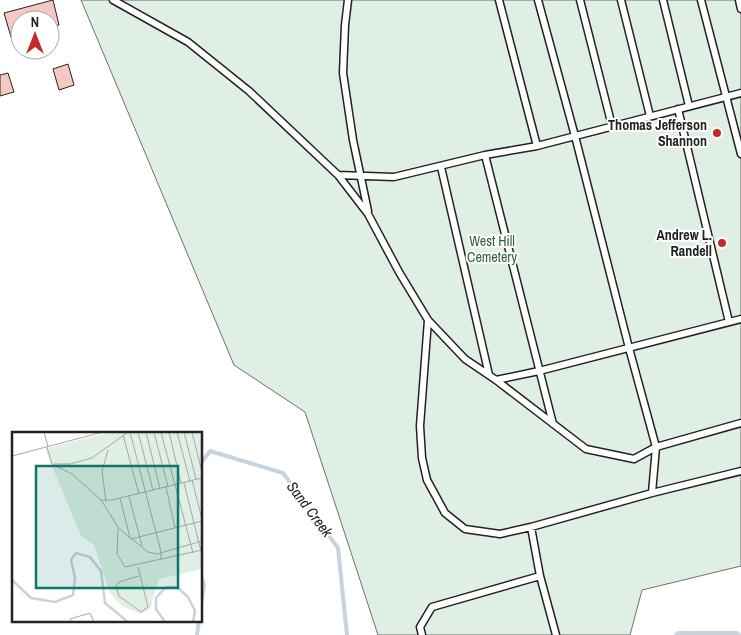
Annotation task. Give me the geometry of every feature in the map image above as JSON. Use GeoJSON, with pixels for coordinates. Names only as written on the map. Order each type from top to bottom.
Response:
{"type":"FeatureCollection","features":[{"type":"Feature","properties":{"kind":"lane"},"geometry":{"type":"LineString","coordinates":[[113,0],[196,48],[249,91],[338,175],[368,214],[399,272],[428,320],[465,358],[586,449],[634,459],[656,447],[741,423]]}},
{"type":"Feature","properties":{"kind":"lane"},"geometry":{"type":"LineString","coordinates":[[348,0],[345,24],[344,73],[353,140],[368,214]]}},
{"type":"Feature","properties":{"kind":"lane"},"geometry":{"type":"LineString","coordinates":[[499,0],[537,146]]}},
{"type":"Feature","properties":{"kind":"lane"},"geometry":{"type":"LineString","coordinates":[[538,0],[656,447],[652,493]]}},
{"type":"Feature","properties":{"kind":"lane"},"geometry":{"type":"LineString","coordinates":[[580,0],[612,126]]}},
{"type":"Feature","properties":{"kind":"lane"},"geometry":{"type":"LineString","coordinates":[[621,0],[650,116]]}},
{"type":"Feature","properties":{"kind":"lane"},"geometry":{"type":"LineString","coordinates":[[663,0],[689,106]]}},
{"type":"Feature","properties":{"kind":"lane"},"geometry":{"type":"LineString","coordinates":[[702,0],[741,154]]}},
{"type":"Feature","properties":{"kind":"lane"},"geometry":{"type":"LineString","coordinates":[[739,0],[741,9]]}},
{"type":"Feature","properties":{"kind":"lane"},"geometry":{"type":"LineString","coordinates":[[338,175],[394,177],[485,155],[537,146],[741,93]]}},
{"type":"Feature","properties":{"kind":"lane"},"geometry":{"type":"LineString","coordinates":[[678,109],[728,322]]}},
{"type":"Feature","properties":{"kind":"lane"},"geometry":{"type":"LineString","coordinates":[[485,155],[553,424]]}},
{"type":"Feature","properties":{"kind":"lane"},"geometry":{"type":"LineString","coordinates":[[441,166],[489,375]]}},
{"type":"Feature","properties":{"kind":"lane"},"geometry":{"type":"LineString","coordinates":[[496,380],[539,371],[741,319]]}},
{"type":"Feature","properties":{"kind":"lane"},"geometry":{"type":"LineString","coordinates":[[428,320],[420,426],[422,458],[427,480],[445,513],[464,529],[500,534],[741,471]]}},
{"type":"Feature","properties":{"kind":"lane"},"geometry":{"type":"LineString","coordinates":[[531,527],[540,576],[556,635]]}},
{"type":"Feature","properties":{"kind":"lane"},"geometry":{"type":"LineString","coordinates":[[422,635],[420,627],[432,607],[540,576]]}},
{"type":"Feature","properties":{"kind":"green space","name":"West Hill Cemetery"},"geometry":{"type":"Polygon","coordinates":[[[81,0],[741,0],[741,566],[642,590],[630,635],[378,635],[305,412],[234,365],[81,0]]]}},
{"type":"Feature","properties":{"kind":"building"},"geometry":{"type":"Polygon","coordinates":[[[53,0],[55,10],[15,10],[53,0]]]}},
{"type":"Feature","properties":{"kind":"building"},"geometry":{"type":"Polygon","coordinates":[[[10,11],[10,34],[4,13],[10,11]]]}},
{"type":"Feature","properties":{"kind":"building"},"geometry":{"type":"Polygon","coordinates":[[[68,64],[74,85],[59,90],[53,69],[68,64]]]}},
{"type":"Feature","properties":{"kind":"building"},"geometry":{"type":"Polygon","coordinates":[[[8,73],[14,92],[0,96],[0,75],[8,73]]]}},
{"type":"Feature","properties":{"kind":"waterway","name":"Sand Creek"},"geometry":{"type":"LineString","coordinates":[[202,462],[210,451],[283,473],[338,548],[347,635]]}},
{"type":"Feature","properties":{"kind":"waterway","name":"Sand Creek"},"geometry":{"type":"LineString","coordinates":[[202,579],[204,586],[202,598]]}},
{"type":"Feature","properties":{"kind":"waterway","name":"Sand Creek"},"geometry":{"type":"LineString","coordinates":[[197,635],[199,622]]}},
{"type":"Feature","properties":{"kind":"waterway","name":"Sand Creek"},"geometry":{"type":"LineString","coordinates":[[676,635],[678,633],[737,633],[739,635]]}},
{"type":"Feature","properties":{"kind":"place","name":"Thomas Jefferson Shannon"},"geometry":{"type":"Point","coordinates":[717,133]}},
{"type":"Feature","properties":{"kind":"place","name":"Andrew L. Randell"},"geometry":{"type":"Point","coordinates":[722,243]}}]}
